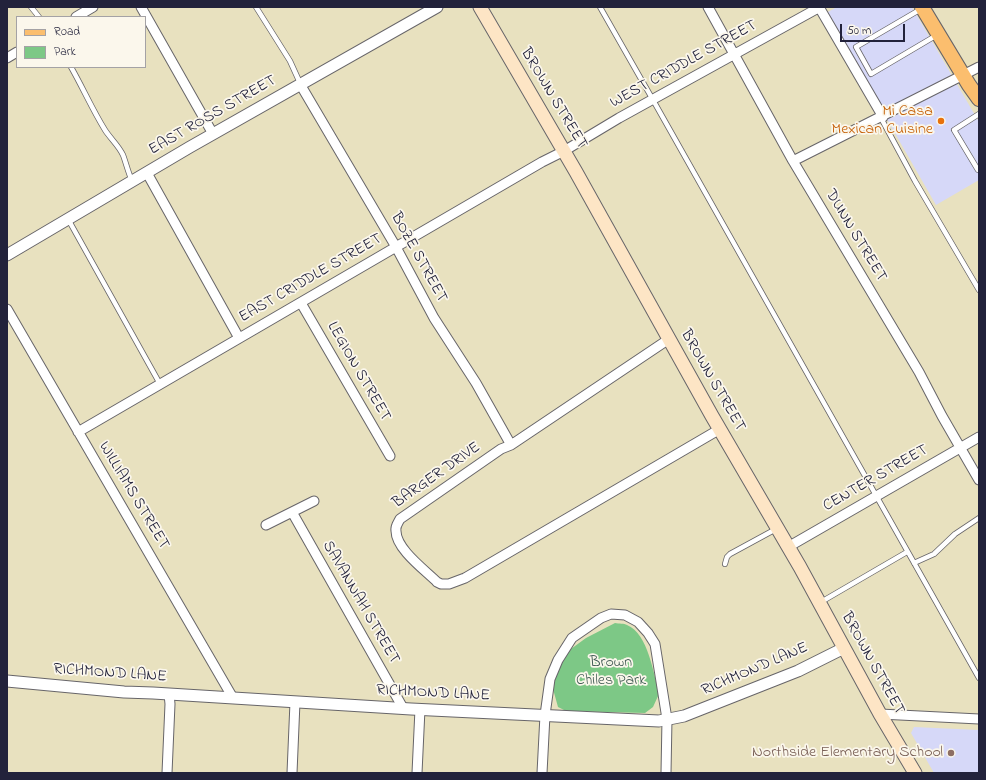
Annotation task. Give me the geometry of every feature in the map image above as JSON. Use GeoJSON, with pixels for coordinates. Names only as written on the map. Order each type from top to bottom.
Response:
{"type":"FeatureCollection","features":[{"type":"Feature","properties":{"kind":"main road","name":"BROWN STREET"},"geometry":{"type":"LineString","coordinates":[[480,7],[564,151],[720,430],[800,567],[880,714],[915,773]]}},
{"type":"Feature","properties":{"kind":"main road"},"geometry":{"type":"LineString","coordinates":[[922,7],[963,76],[979,99]]}},
{"type":"Feature","properties":{"kind":"street"},"geometry":{"type":"LineString","coordinates":[[78,16],[93,7]]}},
{"type":"Feature","properties":{"kind":"street"},"geometry":{"type":"LineString","coordinates":[[141,7],[213,134]]}},
{"type":"Feature","properties":{"kind":"street","name":"EAST ROSS STREET"},"geometry":{"type":"LineString","coordinates":[[7,255],[213,134],[437,7]]}},
{"type":"Feature","properties":{"kind":"street","name":"DUNN STREET"},"geometry":{"type":"LineString","coordinates":[[708,7],[793,161],[915,365],[979,480]]}},
{"type":"Feature","properties":{"kind":"street"},"geometry":{"type":"LineString","coordinates":[[819,7],[882,117]]}},
{"type":"Feature","properties":{"kind":"street","name":"WEST CRIDDLE STREET"},"geometry":{"type":"LineString","coordinates":[[564,151],[819,7]]}},
{"type":"Feature","properties":{"kind":"street"},"geometry":{"type":"LineString","coordinates":[[7,58],[16,53]]}},
{"type":"Feature","properties":{"kind":"street"},"geometry":{"type":"LineString","coordinates":[[793,161],[979,68]]}},
{"type":"Feature","properties":{"kind":"street","name":"BOZE STREET"},"geometry":{"type":"LineString","coordinates":[[300,84],[396,247],[434,318],[476,383],[511,446]]}},
{"type":"Feature","properties":{"kind":"street","name":"EAST CRIDDLE STREET"},"geometry":{"type":"LineString","coordinates":[[78,432],[542,162],[564,151]]}},
{"type":"Feature","properties":{"kind":"street","name":"EAST CRIDDLE STREET"},"geometry":{"type":"LineString","coordinates":[[147,173],[239,338]]}},
{"type":"Feature","properties":{"kind":"street","name":"LEGION STREET"},"geometry":{"type":"LineString","coordinates":[[301,303],[390,456]]}},
{"type":"Feature","properties":{"kind":"street","name":"WILLIAMS STREET"},"geometry":{"type":"LineString","coordinates":[[7,309],[233,698]]}},
{"type":"Feature","properties":{"kind":"street","name":"BARGER DRIVE"},"geometry":{"type":"LineString","coordinates":[[669,339],[511,446],[501,449],[400,519],[396,530],[397,538],[407,554],[437,582],[442,584],[456,583],[720,430]]}},
{"type":"Feature","properties":{"kind":"street","name":"CENTER STREET"},"geometry":{"type":"LineString","coordinates":[[788,547],[979,437]]}},
{"type":"Feature","properties":{"kind":"street"},"geometry":{"type":"LineString","coordinates":[[266,525],[314,501]]}},
{"type":"Feature","properties":{"kind":"street","name":"SAVANNAH STREET"},"geometry":{"type":"LineString","coordinates":[[292,512],[403,708]]}},
{"type":"Feature","properties":{"kind":"street"},"geometry":{"type":"LineString","coordinates":[[542,773],[545,715],[550,679],[558,660],[572,638],[601,618],[611,614],[626,615],[638,622],[655,644],[667,719],[666,773]]}},
{"type":"Feature","properties":{"kind":"street","name":"RICHMOND LANE"},"geometry":{"type":"LineString","coordinates":[[7,681],[124,692],[648,720],[684,716],[798,671],[844,648]]}},
{"type":"Feature","properties":{"kind":"street"},"geometry":{"type":"LineString","coordinates":[[167,773],[170,704],[169,694]]}},
{"type":"Feature","properties":{"kind":"street"},"geometry":{"type":"LineString","coordinates":[[292,773],[295,702]]}},
{"type":"Feature","properties":{"kind":"street"},"geometry":{"type":"LineString","coordinates":[[417,773],[420,709]]}},
{"type":"Feature","properties":{"kind":"street"},"geometry":{"type":"LineString","coordinates":[[880,714],[979,719]]}},
{"type":"Feature","properties":{"kind":"lane"},"geometry":{"type":"LineString","coordinates":[[31,7],[37,16]]}},
{"type":"Feature","properties":{"kind":"lane"},"geometry":{"type":"LineString","coordinates":[[256,7],[290,61],[300,84]]}},
{"type":"Feature","properties":{"kind":"lane"},"geometry":{"type":"LineString","coordinates":[[600,7],[979,678]]}},
{"type":"Feature","properties":{"kind":"lane"},"geometry":{"type":"LineString","coordinates":[[846,53],[922,7]]}},
{"type":"Feature","properties":{"kind":"lane"},"geometry":{"type":"LineString","coordinates":[[856,47],[871,74],[938,34]]}},
{"type":"Feature","properties":{"kind":"lane"},"geometry":{"type":"LineString","coordinates":[[72,68],[102,125],[122,154],[126,167],[133,181]]}},
{"type":"Feature","properties":{"kind":"lane"},"geometry":{"type":"LineString","coordinates":[[979,114],[954,130],[979,170]]}},
{"type":"Feature","properties":{"kind":"lane"},"geometry":{"type":"LineString","coordinates":[[882,117],[915,181],[979,290]]}},
{"type":"Feature","properties":{"kind":"lane"},"geometry":{"type":"LineString","coordinates":[[68,219],[160,384]]}},
{"type":"Feature","properties":{"kind":"lane"},"geometry":{"type":"LineString","coordinates":[[914,563],[929,557],[955,534],[979,518]]}},
{"type":"Feature","properties":{"kind":"lane"},"geometry":{"type":"LineString","coordinates":[[725,564],[727,557],[730,554],[778,528]]}},
{"type":"Feature","properties":{"kind":"lane"},"geometry":{"type":"LineString","coordinates":[[819,603],[907,552]]}},
{"type":"Feature","properties":{"kind":"shaded area"},"geometry":{"type":"Polygon","coordinates":[[[837,7],[912,7],[979,122],[979,180],[936,205],[826,13],[837,7]]]}},
{"type":"Feature","properties":{"kind":"shaded area","name":"Northside Elementary School"},"geometry":{"type":"Polygon","coordinates":[[[914,727],[979,730],[979,773],[934,773],[911,733],[914,727]]]}},
{"type":"Feature","properties":{"kind":"green space","name":"Brown Chiles Park"},"geometry":{"type":"Polygon","coordinates":[[[615,623],[626,624],[634,629],[645,645],[659,694],[653,707],[645,713],[566,711],[558,707],[553,689],[554,674],[564,654],[586,638],[615,623]]]}},
{"type":"Feature","properties":{"kind":"place","name":"Mi Casa Mexican Cuisine"},"geometry":{"type":"Point","coordinates":[941,121]}},
{"type":"Feature","properties":{"kind":"place","name":"Northside Elementary School"},"geometry":{"type":"Point","coordinates":[951,753]}}]}
